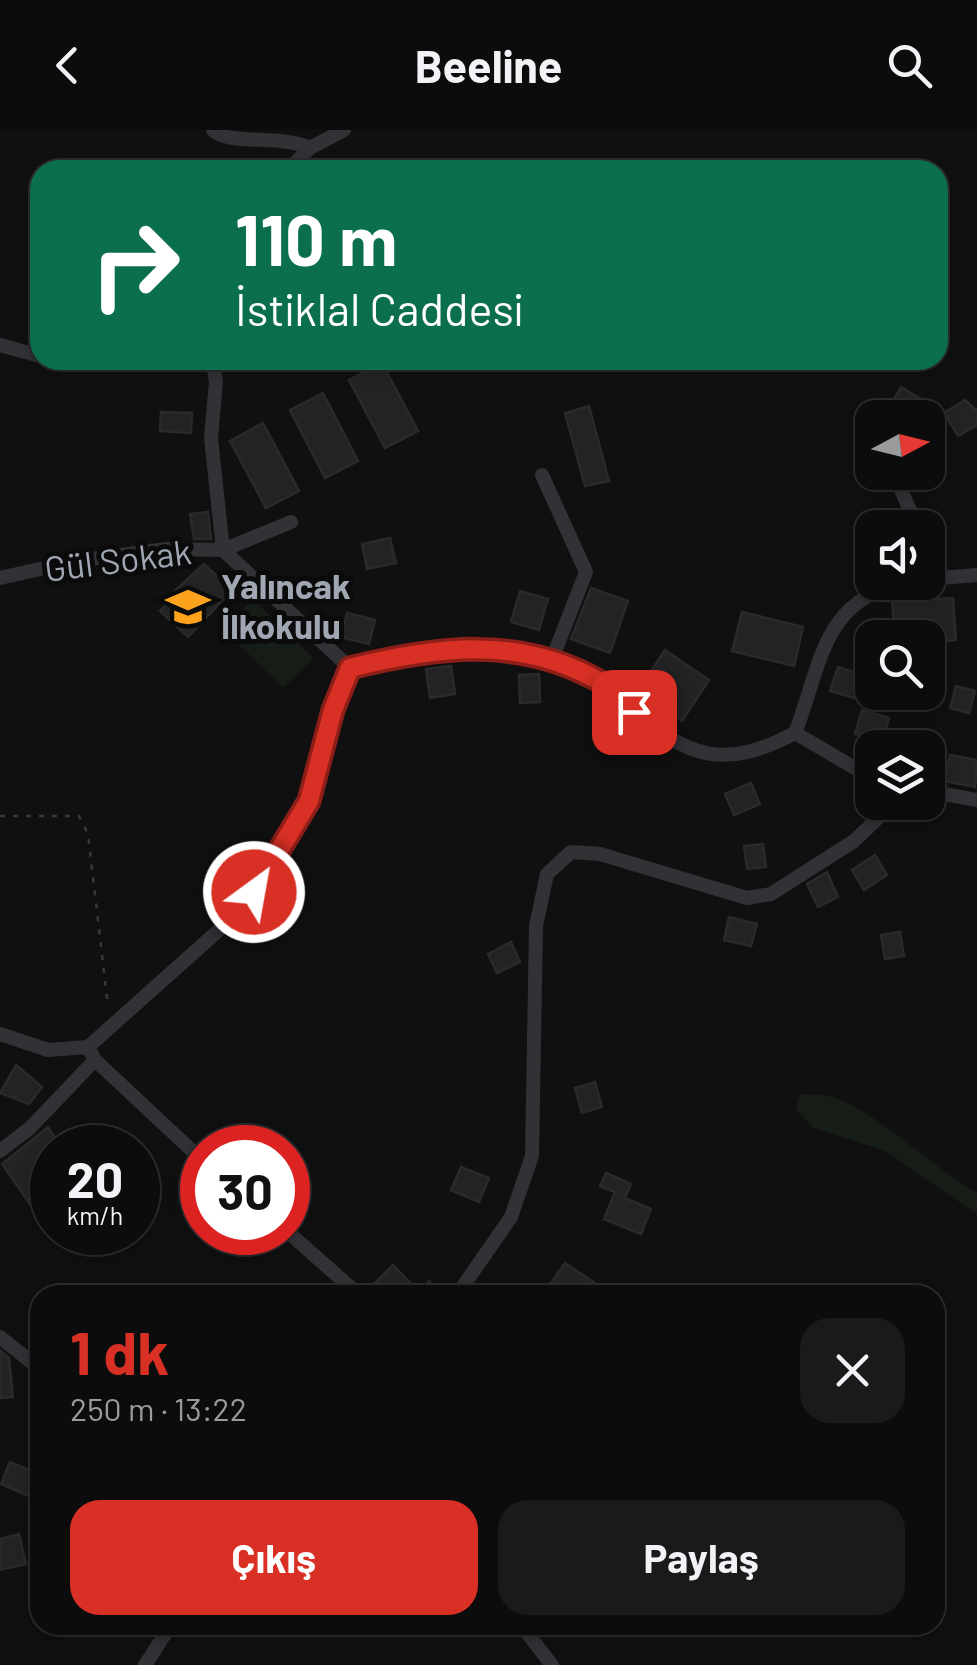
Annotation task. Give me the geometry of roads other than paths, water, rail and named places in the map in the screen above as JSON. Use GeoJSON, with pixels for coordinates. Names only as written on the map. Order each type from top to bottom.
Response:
{"type":"FeatureCollection","features":[{"type":"Feature","properties":{"kind":"street"},"geometry":{"type":"LineString","coordinates":[[213,130],[232,140],[294,140],[310,148]]}},
{"type":"Feature","properties":{"kind":"street"},"geometry":{"type":"LineString","coordinates":[[298,160],[310,148],[344,130]]}},
{"type":"Feature","properties":{"kind":"street"},"geometry":{"type":"LineString","coordinates":[[0,344],[30,353]]}},
{"type":"Feature","properties":{"kind":"street"},"geometry":{"type":"LineString","coordinates":[[214,370],[211,438],[223,550],[350,668]]}},
{"type":"Feature","properties":{"kind":"street"},"geometry":{"type":"LineString","coordinates":[[542,475],[586,572],[551,662]]}},
{"type":"Feature","properties":{"kind":"street","name":"Gül Sokak"},"geometry":{"type":"LineString","coordinates":[[0,578],[76,561],[168,549],[223,550],[291,522]]}},
{"type":"Feature","properties":{"kind":"street"},"geometry":{"type":"LineString","coordinates":[[945,576],[977,575]]}},
{"type":"Feature","properties":{"kind":"street"},"geometry":{"type":"LineString","coordinates":[[350,668],[402,655],[471,646],[551,662],[600,682],[680,744],[719,758],[751,754],[795,733],[822,650],[840,617],[858,600]]}},
{"type":"Feature","properties":{"kind":"street"},"geometry":{"type":"LineString","coordinates":[[0,1151],[30,1128],[110,1028],[228,922],[254,892],[309,801],[333,710],[350,668]]}},
{"type":"Feature","properties":{"kind":"street"},"geometry":{"type":"LineString","coordinates":[[795,733],[855,768]]}},
{"type":"Feature","properties":{"kind":"street"},"geometry":{"type":"LineString","coordinates":[[945,795],[977,800]]}},
{"type":"Feature","properties":{"kind":"street"},"geometry":{"type":"LineString","coordinates":[[464,1285],[511,1217],[532,1156],[536,926],[547,874],[572,852],[600,854],[747,898],[771,894],[854,841],[877,820]]}},
{"type":"Feature","properties":{"kind":"street"},"geometry":{"type":"LineString","coordinates":[[0,1034],[48,1050],[92,1054],[180,1139]]}},
{"type":"Feature","properties":{"kind":"street"},"geometry":{"type":"LineString","coordinates":[[310,1252],[348,1285]]}},
{"type":"Feature","properties":{"kind":"street"},"geometry":{"type":"LineString","coordinates":[[0,1337],[30,1361]]}},
{"type":"Feature","properties":{"kind":"street"},"geometry":{"type":"LineString","coordinates":[[145,1665],[164,1635]]}},
{"type":"Feature","properties":{"kind":"street"},"geometry":{"type":"LineString","coordinates":[[529,1635],[552,1665]]}},
{"type":"Feature","properties":{"kind":"place","name":"Yalıncak İlkokulu"},"geometry":{"type":"Point","coordinates":[188,607]}}]}
